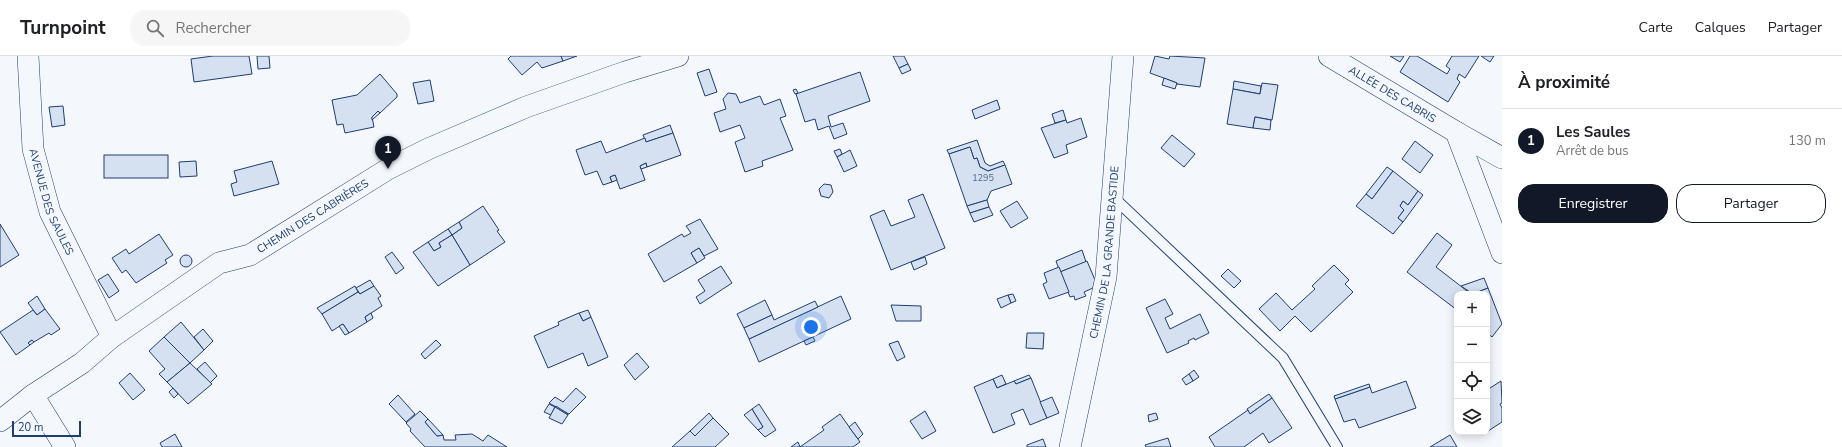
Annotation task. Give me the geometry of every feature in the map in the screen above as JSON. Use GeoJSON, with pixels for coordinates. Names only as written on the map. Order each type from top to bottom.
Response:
{"type":"FeatureCollection","features":[{"type":"Feature","properties":{"kind":"street","name":"AVENUE DES SAULES"},"geometry":{"type":"LineString","coordinates":[[28,56],[33,149],[50,212],[112,337]]}},
{"type":"Feature","properties":{"kind":"street","name":"CHEMIN DES CABRIÈRES"},"geometry":{"type":"LineString","coordinates":[[0,421],[33,395],[82,363],[112,337],[219,263],[250,255],[388,169],[428,149],[526,107],[625,72],[678,56]]}},
{"type":"Feature","properties":{"kind":"street","name":"CHEMIN DE LA GRANDE BASTIDE"},"geometry":{"type":"LineString","coordinates":[[1070,447],[1106,277],[1123,56]]}},
{"type":"Feature","properties":{"kind":"street","name":"ALLÉE DES CABRIS"},"geometry":{"type":"LineString","coordinates":[[1329,56],[1502,158]]}},
{"type":"Feature","properties":{"kind":"street"},"geometry":{"type":"LineString","coordinates":[[1456,132],[1502,253]]}},
{"type":"Feature","properties":{"kind":"street"},"geometry":{"type":"LineString","coordinates":[[33,395],[65,447]]}},
{"type":"Feature","properties":{"kind":"lane"},"geometry":{"type":"LineString","coordinates":[[1112,196],[1283,358],[1337,447]]}},
{"type":"Feature","properties":{"kind":"building"},"geometry":{"type":"Polygon","coordinates":[[[213,56],[249,56],[252,74],[194,82],[191,59],[213,56]]]}},
{"type":"Feature","properties":{"kind":"building"},"geometry":{"type":"Polygon","coordinates":[[[257,56],[269,56],[270,68],[258,69],[257,56]]]}},
{"type":"Feature","properties":{"kind":"building"},"geometry":{"type":"Polygon","coordinates":[[[511,56],[561,56],[563,61],[542,68],[537,62],[522,75],[508,59],[511,56]]]}},
{"type":"Feature","properties":{"kind":"building"},"geometry":{"type":"Polygon","coordinates":[[[561,56],[577,56],[563,61],[561,56]]]}},
{"type":"Feature","properties":{"kind":"building"},"geometry":{"type":"Polygon","coordinates":[[[893,56],[904,56],[908,64],[899,68],[893,56]]]}},
{"type":"Feature","properties":{"kind":"building"},"geometry":{"type":"Polygon","coordinates":[[[1155,56],[1169,59],[1170,56],[1205,58],[1200,87],[1177,84],[1150,73],[1155,56]]]}},
{"type":"Feature","properties":{"kind":"building"},"geometry":{"type":"Polygon","coordinates":[[[1390,56],[1404,56],[1400,62],[1390,56]]]}},
{"type":"Feature","properties":{"kind":"building"},"geometry":{"type":"Polygon","coordinates":[[[1410,56],[1417,56],[1447,74],[1450,69],[1446,66],[1452,56],[1479,56],[1465,78],[1459,74],[1457,79],[1460,82],[1448,102],[1400,72],[1410,56]]]}},
{"type":"Feature","properties":{"kind":"building"},"geometry":{"type":"Polygon","coordinates":[[[1481,56],[1494,56],[1490,62],[1481,56]]]}},
{"type":"Feature","properties":{"kind":"building"},"geometry":{"type":"Polygon","coordinates":[[[908,64],[911,70],[902,74],[899,68],[908,64]]]}},
{"type":"Feature","properties":{"kind":"building"},"geometry":{"type":"Polygon","coordinates":[[[709,69],[717,92],[705,96],[697,73],[709,69]]]}},
{"type":"Feature","properties":{"kind":"building"},"geometry":{"type":"Polygon","coordinates":[[[860,72],[870,101],[828,116],[831,127],[843,123],[847,134],[834,139],[829,126],[818,130],[815,119],[805,122],[796,94],[860,72]]]}},
{"type":"Feature","properties":{"kind":"building"},"geometry":{"type":"Polygon","coordinates":[[[380,74],[397,94],[397,97],[380,113],[378,111],[372,117],[374,127],[345,133],[343,124],[337,125],[332,100],[357,95],[380,74]]]}},
{"type":"Feature","properties":{"kind":"building"},"geometry":{"type":"Polygon","coordinates":[[[1164,78],[1177,83],[1175,89],[1162,85],[1164,78]]]}},
{"type":"Feature","properties":{"kind":"building"},"geometry":{"type":"Polygon","coordinates":[[[430,80],[434,101],[418,104],[413,83],[430,80]]]}},
{"type":"Feature","properties":{"kind":"building"},"geometry":{"type":"Polygon","coordinates":[[[1234,81],[1261,86],[1260,94],[1233,89],[1234,81]]]}},
{"type":"Feature","properties":{"kind":"building"},"geometry":{"type":"Polygon","coordinates":[[[1262,83],[1278,85],[1272,120],[1255,117],[1253,128],[1227,124],[1233,89],[1260,94],[1262,83]]]}},
{"type":"Feature","properties":{"kind":"building"},"geometry":{"type":"Polygon","coordinates":[[[796,89],[798,93],[795,94],[793,90],[796,89]]]}},
{"type":"Feature","properties":{"kind":"building"},"geometry":{"type":"Polygon","coordinates":[[[728,93],[736,94],[740,103],[760,96],[764,105],[780,99],[786,116],[780,118],[793,150],[762,161],[763,166],[745,172],[735,142],[745,138],[740,125],[720,132],[714,113],[726,109],[723,99],[728,93]]]}},
{"type":"Feature","properties":{"kind":"building"},"geometry":{"type":"Polygon","coordinates":[[[997,100],[1000,109],[975,119],[972,110],[997,100]]]}},
{"type":"Feature","properties":{"kind":"building"},"geometry":{"type":"Polygon","coordinates":[[[63,106],[65,125],[52,127],[49,107],[63,106]]]}},
{"type":"Feature","properties":{"kind":"building"},"geometry":{"type":"Polygon","coordinates":[[[1063,110],[1066,120],[1055,123],[1052,114],[1063,110]]]}},
{"type":"Feature","properties":{"kind":"building"},"geometry":{"type":"Polygon","coordinates":[[[378,111],[380,113],[372,120],[372,117],[378,111]]]}},
{"type":"Feature","properties":{"kind":"building"},"geometry":{"type":"Polygon","coordinates":[[[1255,117],[1271,120],[1270,130],[1253,128],[1255,117]]]}},
{"type":"Feature","properties":{"kind":"building"},"geometry":{"type":"Polygon","coordinates":[[[1081,118],[1087,137],[1066,145],[1068,153],[1054,158],[1041,128],[1066,120],[1067,123],[1081,118]]]}},
{"type":"Feature","properties":{"kind":"building"},"geometry":{"type":"Polygon","coordinates":[[[670,125],[673,133],[646,142],[643,135],[670,125]]]}},
{"type":"Feature","properties":{"kind":"building"},"geometry":{"type":"Polygon","coordinates":[[[673,133],[681,155],[647,167],[646,163],[640,166],[645,180],[620,189],[615,175],[610,177],[612,182],[603,185],[597,171],[585,175],[576,150],[601,141],[606,153],[645,138],[646,142],[673,133]]]}},
{"type":"Feature","properties":{"kind":"building"},"geometry":{"type":"Polygon","coordinates":[[[1172,135],[1195,154],[1184,167],[1161,148],[1172,135]]]}},
{"type":"Feature","properties":{"kind":"building"},"geometry":{"type":"Polygon","coordinates":[[[977,140],[985,163],[990,166],[1003,161],[1005,165],[988,171],[980,167],[977,158],[974,159],[970,147],[949,154],[947,150],[977,140]]]}},
{"type":"Feature","properties":{"kind":"building"},"geometry":{"type":"Polygon","coordinates":[[[1415,141],[1433,155],[1420,173],[1402,159],[1415,141]]]}},
{"type":"Feature","properties":{"kind":"building"},"geometry":{"type":"Polygon","coordinates":[[[970,147],[974,159],[977,158],[980,167],[988,171],[1005,165],[1012,184],[991,191],[987,200],[967,206],[949,154],[970,147]]]}},
{"type":"Feature","properties":{"kind":"building"},"geometry":{"type":"Polygon","coordinates":[[[840,149],[842,154],[837,157],[834,151],[840,149]]]}},
{"type":"Feature","properties":{"kind":"building"},"geometry":{"type":"Polygon","coordinates":[[[850,150],[857,166],[844,172],[837,157],[850,150]]]}},
{"type":"Feature","properties":{"kind":"building"},"geometry":{"type":"Polygon","coordinates":[[[104,155],[168,155],[168,178],[104,178],[104,155]]]}},
{"type":"Feature","properties":{"kind":"building"},"geometry":{"type":"Polygon","coordinates":[[[196,161],[197,176],[180,177],[179,162],[196,161]]]}},
{"type":"Feature","properties":{"kind":"building"},"geometry":{"type":"Polygon","coordinates":[[[272,161],[279,184],[234,196],[231,184],[237,182],[234,171],[272,161]]]}},
{"type":"Feature","properties":{"kind":"building"},"geometry":{"type":"Polygon","coordinates":[[[646,163],[647,167],[641,169],[640,166],[646,163]]]}},
{"type":"Feature","properties":{"kind":"building"},"geometry":{"type":"Polygon","coordinates":[[[1387,167],[1393,171],[1372,199],[1366,194],[1387,167]]]}},
{"type":"Feature","properties":{"kind":"building"},"geometry":{"type":"Polygon","coordinates":[[[1393,171],[1418,191],[1408,205],[1403,201],[1400,206],[1404,210],[1398,218],[1403,222],[1393,234],[1356,206],[1366,194],[1372,199],[1393,171]]]}},
{"type":"Feature","properties":{"kind":"building"},"geometry":{"type":"Polygon","coordinates":[[[615,175],[617,180],[612,182],[610,177],[615,175]]]}},
{"type":"Feature","properties":{"kind":"building"},"geometry":{"type":"Polygon","coordinates":[[[824,184],[831,185],[833,192],[829,198],[821,196],[819,189],[824,184]]]}},
{"type":"Feature","properties":{"kind":"building"},"geometry":{"type":"Polygon","coordinates":[[[1418,191],[1423,195],[1403,222],[1398,218],[1404,210],[1400,206],[1403,201],[1408,205],[1418,191]]]}},
{"type":"Feature","properties":{"kind":"building"},"geometry":{"type":"Polygon","coordinates":[[[923,194],[945,248],[891,270],[870,216],[884,210],[891,226],[915,217],[908,200],[923,194]]]}},
{"type":"Feature","properties":{"kind":"building"},"geometry":{"type":"Polygon","coordinates":[[[987,200],[989,207],[970,213],[967,206],[987,200]]]}},
{"type":"Feature","properties":{"kind":"building"},"geometry":{"type":"Polygon","coordinates":[[[1017,201],[1028,218],[1011,228],[1000,211],[1017,201]]]}},
{"type":"Feature","properties":{"kind":"building"},"geometry":{"type":"Polygon","coordinates":[[[483,206],[505,242],[470,265],[452,235],[462,228],[459,222],[483,206]]]}},
{"type":"Feature","properties":{"kind":"building"},"geometry":{"type":"Polygon","coordinates":[[[989,207],[993,215],[974,222],[970,213],[989,207]]]}},
{"type":"Feature","properties":{"kind":"building"},"geometry":{"type":"Polygon","coordinates":[[[700,219],[718,249],[704,256],[699,248],[691,253],[697,263],[664,282],[648,254],[682,234],[684,237],[691,233],[686,226],[700,219]]]}},
{"type":"Feature","properties":{"kind":"building"},"geometry":{"type":"Polygon","coordinates":[[[459,222],[462,228],[452,235],[448,229],[459,222]]]}},
{"type":"Feature","properties":{"kind":"building"},"geometry":{"type":"Polygon","coordinates":[[[0,224],[19,255],[0,267],[0,224]]]}},
{"type":"Feature","properties":{"kind":"building"},"geometry":{"type":"Polygon","coordinates":[[[448,229],[452,235],[439,243],[441,247],[434,251],[428,242],[448,229]]]}},
{"type":"Feature","properties":{"kind":"building"},"geometry":{"type":"Polygon","coordinates":[[[1437,233],[1452,245],[1436,267],[1467,291],[1454,291],[1454,308],[1407,272],[1437,233]]]}},
{"type":"Feature","properties":{"kind":"building"},"geometry":{"type":"Polygon","coordinates":[[[159,234],[173,255],[165,260],[167,263],[136,283],[126,270],[122,273],[112,258],[126,249],[129,254],[159,234]]]}},
{"type":"Feature","properties":{"kind":"building"},"geometry":{"type":"Polygon","coordinates":[[[452,235],[470,265],[438,286],[413,252],[428,242],[434,251],[441,247],[439,243],[452,235]]]}},
{"type":"Feature","properties":{"kind":"building"},"geometry":{"type":"Polygon","coordinates":[[[699,248],[705,258],[697,263],[691,253],[699,248]]]}},
{"type":"Feature","properties":{"kind":"building"},"geometry":{"type":"Polygon","coordinates":[[[1082,250],[1086,262],[1060,272],[1056,261],[1082,250]]]}},
{"type":"Feature","properties":{"kind":"building"},"geometry":{"type":"Polygon","coordinates":[[[392,252],[404,268],[396,274],[385,257],[392,252]]]}},
{"type":"Feature","properties":{"kind":"building"},"geometry":{"type":"Polygon","coordinates":[[[184,255],[188,255],[192,261],[188,267],[184,267],[180,263],[180,259],[184,255]]]}},
{"type":"Feature","properties":{"kind":"building"},"geometry":{"type":"Polygon","coordinates":[[[925,257],[927,264],[914,270],[911,262],[925,257]]]}},
{"type":"Feature","properties":{"kind":"building"},"geometry":{"type":"Polygon","coordinates":[[[1087,261],[1095,280],[1093,288],[1084,292],[1086,296],[1075,300],[1074,296],[1070,297],[1060,272],[1087,261]]]}},
{"type":"Feature","properties":{"kind":"building"},"geometry":{"type":"Polygon","coordinates":[[[1334,265],[1349,280],[1345,284],[1353,292],[1311,332],[1295,316],[1280,331],[1259,309],[1276,293],[1292,310],[1315,289],[1312,286],[1334,265]]]}},
{"type":"Feature","properties":{"kind":"building"},"geometry":{"type":"Polygon","coordinates":[[[721,266],[732,283],[700,304],[696,297],[705,291],[698,280],[721,266]]]}},
{"type":"Feature","properties":{"kind":"building"},"geometry":{"type":"Polygon","coordinates":[[[1059,267],[1069,292],[1049,299],[1043,284],[1047,282],[1044,273],[1059,267]]]}},
{"type":"Feature","properties":{"kind":"building"},"geometry":{"type":"Polygon","coordinates":[[[1228,269],[1241,281],[1234,288],[1221,276],[1228,269]]]}},
{"type":"Feature","properties":{"kind":"building"},"geometry":{"type":"Polygon","coordinates":[[[108,274],[119,291],[109,298],[98,280],[108,274]]]}},
{"type":"Feature","properties":{"kind":"building"},"geometry":{"type":"Polygon","coordinates":[[[1484,278],[1488,288],[1480,291],[1468,291],[1461,286],[1484,278]]]}},
{"type":"Feature","properties":{"kind":"building"},"geometry":{"type":"Polygon","coordinates":[[[370,280],[374,286],[360,294],[356,288],[370,280]]]}},
{"type":"Feature","properties":{"kind":"building"},"geometry":{"type":"Polygon","coordinates":[[[355,286],[358,292],[322,314],[317,308],[355,286]]]}},
{"type":"Feature","properties":{"kind":"building"},"geometry":{"type":"Polygon","coordinates":[[[374,286],[381,296],[378,298],[382,306],[365,317],[367,322],[349,333],[343,324],[332,331],[322,314],[358,292],[360,294],[374,286]]]}},
{"type":"Feature","properties":{"kind":"building"},"geometry":{"type":"Polygon","coordinates":[[[1488,288],[1489,291],[1480,291],[1488,288]]]}},
{"type":"Feature","properties":{"kind":"building"},"geometry":{"type":"Polygon","coordinates":[[[1490,293],[1502,324],[1492,337],[1490,335],[1490,293]]]}},
{"type":"Feature","properties":{"kind":"building"},"geometry":{"type":"Polygon","coordinates":[[[1013,294],[1016,301],[1011,303],[1008,295],[1013,294]]]}},
{"type":"Feature","properties":{"kind":"building"},"geometry":{"type":"Polygon","coordinates":[[[1008,295],[1011,303],[1001,308],[997,299],[1008,295]]]}},
{"type":"Feature","properties":{"kind":"building"},"geometry":{"type":"Polygon","coordinates":[[[37,296],[45,309],[37,315],[28,303],[37,296]]]}},
{"type":"Feature","properties":{"kind":"building"},"geometry":{"type":"Polygon","coordinates":[[[841,296],[851,319],[759,362],[749,339],[841,296]]]}},
{"type":"Feature","properties":{"kind":"building"},"geometry":{"type":"Polygon","coordinates":[[[1165,299],[1173,314],[1165,318],[1170,329],[1200,314],[1209,333],[1195,340],[1194,338],[1188,341],[1189,343],[1167,353],[1146,308],[1165,299]]]}},
{"type":"Feature","properties":{"kind":"building"},"geometry":{"type":"Polygon","coordinates":[[[765,300],[772,315],[744,328],[737,314],[765,300]]]}},
{"type":"Feature","properties":{"kind":"building"},"geometry":{"type":"Polygon","coordinates":[[[815,301],[818,307],[749,339],[744,328],[772,315],[774,320],[815,301]]]}},
{"type":"Feature","properties":{"kind":"building"},"geometry":{"type":"Polygon","coordinates":[[[891,305],[921,306],[921,321],[896,321],[891,305]]]}},
{"type":"Feature","properties":{"kind":"building"},"geometry":{"type":"Polygon","coordinates":[[[45,309],[60,329],[51,335],[49,333],[34,342],[32,340],[28,343],[30,345],[16,355],[0,332],[33,310],[37,315],[45,309]]]}},
{"type":"Feature","properties":{"kind":"building"},"geometry":{"type":"Polygon","coordinates":[[[588,310],[591,317],[583,321],[579,313],[588,310]]]}},
{"type":"Feature","properties":{"kind":"building"},"geometry":{"type":"Polygon","coordinates":[[[371,313],[373,318],[367,322],[365,317],[371,313]]]}},
{"type":"Feature","properties":{"kind":"building"},"geometry":{"type":"Polygon","coordinates":[[[579,313],[583,321],[591,317],[608,357],[588,366],[583,353],[548,368],[534,336],[559,325],[558,322],[579,313]]]}},
{"type":"Feature","properties":{"kind":"building"},"geometry":{"type":"Polygon","coordinates":[[[181,322],[204,350],[190,363],[164,337],[181,322]]]}},
{"type":"Feature","properties":{"kind":"building"},"geometry":{"type":"Polygon","coordinates":[[[343,324],[349,333],[345,335],[339,326],[343,324]]]}},
{"type":"Feature","properties":{"kind":"building"},"geometry":{"type":"Polygon","coordinates":[[[203,329],[213,341],[204,350],[194,337],[203,329]]]}},
{"type":"Feature","properties":{"kind":"building"},"geometry":{"type":"Polygon","coordinates":[[[1027,333],[1044,333],[1043,349],[1026,348],[1027,333]]]}},
{"type":"Feature","properties":{"kind":"building"},"geometry":{"type":"Polygon","coordinates":[[[164,337],[190,363],[167,382],[159,374],[165,369],[149,351],[164,337]]]}},
{"type":"Feature","properties":{"kind":"building"},"geometry":{"type":"Polygon","coordinates":[[[813,337],[815,341],[806,345],[804,341],[813,337]]]}},
{"type":"Feature","properties":{"kind":"building"},"geometry":{"type":"Polygon","coordinates":[[[32,340],[34,342],[30,345],[28,343],[32,340]]]}},
{"type":"Feature","properties":{"kind":"building"},"geometry":{"type":"Polygon","coordinates":[[[436,340],[441,345],[425,359],[421,354],[436,340]]]}},
{"type":"Feature","properties":{"kind":"building"},"geometry":{"type":"Polygon","coordinates":[[[898,341],[905,357],[897,361],[889,344],[898,341]]]}},
{"type":"Feature","properties":{"kind":"building"},"geometry":{"type":"Polygon","coordinates":[[[637,353],[649,367],[635,380],[624,365],[637,353]]]}},
{"type":"Feature","properties":{"kind":"building"},"geometry":{"type":"Polygon","coordinates":[[[205,362],[217,376],[210,383],[197,369],[205,362]]]}},
{"type":"Feature","properties":{"kind":"building"},"geometry":{"type":"Polygon","coordinates":[[[190,363],[212,384],[188,404],[167,382],[190,363]]]}},
{"type":"Feature","properties":{"kind":"building"},"geometry":{"type":"Polygon","coordinates":[[[1194,370],[1199,377],[1193,381],[1189,374],[1194,370]]]}},
{"type":"Feature","properties":{"kind":"building"},"geometry":{"type":"Polygon","coordinates":[[[130,373],[145,390],[133,400],[119,383],[130,373]]]}},
{"type":"Feature","properties":{"kind":"building"},"geometry":{"type":"Polygon","coordinates":[[[1189,374],[1193,381],[1186,385],[1182,379],[1189,374]]]}},
{"type":"Feature","properties":{"kind":"building"},"geometry":{"type":"Polygon","coordinates":[[[1002,375],[1006,384],[997,388],[993,379],[1002,375]]]}},
{"type":"Feature","properties":{"kind":"building"},"geometry":{"type":"Polygon","coordinates":[[[1029,375],[1031,378],[1016,384],[1014,381],[1029,375]]]}},
{"type":"Feature","properties":{"kind":"building"},"geometry":{"type":"Polygon","coordinates":[[[1031,378],[1047,418],[1030,425],[1023,409],[1011,414],[1015,424],[993,433],[974,387],[993,379],[997,388],[1014,381],[1016,384],[1031,378]]]}},
{"type":"Feature","properties":{"kind":"building"},"geometry":{"type":"Polygon","coordinates":[[[1406,381],[1416,408],[1359,428],[1355,419],[1344,422],[1335,399],[1370,387],[1372,393],[1406,381]]]}},
{"type":"Feature","properties":{"kind":"building"},"geometry":{"type":"Polygon","coordinates":[[[1501,381],[1502,403],[1500,404],[1502,408],[1502,422],[1490,430],[1490,388],[1501,381]]]}},
{"type":"Feature","properties":{"kind":"building"},"geometry":{"type":"Polygon","coordinates":[[[1369,384],[1370,387],[1335,399],[1334,396],[1369,384]]]}},
{"type":"Feature","properties":{"kind":"building"},"geometry":{"type":"Polygon","coordinates":[[[173,388],[178,394],[174,398],[169,392],[173,388]]]}},
{"type":"Feature","properties":{"kind":"building"},"geometry":{"type":"Polygon","coordinates":[[[576,388],[586,397],[569,414],[549,403],[555,397],[563,402],[576,388]]]}},
{"type":"Feature","properties":{"kind":"building"},"geometry":{"type":"Polygon","coordinates":[[[1269,394],[1272,398],[1250,414],[1247,409],[1269,394]]]}},
{"type":"Feature","properties":{"kind":"building"},"geometry":{"type":"Polygon","coordinates":[[[398,395],[415,414],[406,422],[389,404],[398,395]]]}},
{"type":"Feature","properties":{"kind":"building"},"geometry":{"type":"Polygon","coordinates":[[[1052,397],[1059,413],[1047,418],[1040,402],[1052,397]]]}},
{"type":"Feature","properties":{"kind":"building"},"geometry":{"type":"Polygon","coordinates":[[[1272,398],[1292,428],[1269,443],[1263,433],[1244,447],[1215,447],[1209,437],[1248,410],[1250,414],[1272,398]]]}},
{"type":"Feature","properties":{"kind":"building"},"geometry":{"type":"Polygon","coordinates":[[[549,404],[555,407],[551,415],[544,412],[549,404]]]}},
{"type":"Feature","properties":{"kind":"building"},"geometry":{"type":"Polygon","coordinates":[[[759,404],[776,430],[765,437],[758,430],[763,427],[752,409],[759,404]]]}},
{"type":"Feature","properties":{"kind":"building"},"geometry":{"type":"Polygon","coordinates":[[[556,406],[568,414],[568,415],[555,407],[556,406]]]}},
{"type":"Feature","properties":{"kind":"building"},"geometry":{"type":"Polygon","coordinates":[[[555,407],[568,415],[562,424],[549,418],[555,407]]]}},
{"type":"Feature","properties":{"kind":"building"},"geometry":{"type":"Polygon","coordinates":[[[752,409],[763,427],[758,430],[744,415],[752,409]]]}},
{"type":"Feature","properties":{"kind":"building"},"geometry":{"type":"Polygon","coordinates":[[[420,411],[428,419],[425,422],[437,436],[443,435],[444,440],[456,440],[455,435],[472,434],[483,441],[488,435],[507,447],[425,447],[410,431],[411,429],[406,423],[420,411]]]}},
{"type":"Feature","properties":{"kind":"building"},"geometry":{"type":"Polygon","coordinates":[[[925,411],[936,431],[922,439],[910,421],[925,411]]]}},
{"type":"Feature","properties":{"kind":"building"},"geometry":{"type":"Polygon","coordinates":[[[709,413],[713,418],[695,436],[690,431],[709,413]]]}},
{"type":"Feature","properties":{"kind":"building"},"geometry":{"type":"Polygon","coordinates":[[[1156,413],[1158,419],[1149,422],[1148,415],[1156,413]]]}},
{"type":"Feature","properties":{"kind":"building"},"geometry":{"type":"Polygon","coordinates":[[[840,414],[860,442],[853,447],[800,447],[824,430],[822,427],[840,414]]]}},
{"type":"Feature","properties":{"kind":"building"},"geometry":{"type":"Polygon","coordinates":[[[713,418],[729,434],[715,447],[672,447],[690,431],[695,436],[713,418]]]}},
{"type":"Feature","properties":{"kind":"building"},"geometry":{"type":"Polygon","coordinates":[[[428,419],[443,435],[437,436],[425,422],[428,419]]]}},
{"type":"Feature","properties":{"kind":"building"},"geometry":{"type":"Polygon","coordinates":[[[855,422],[863,434],[858,439],[849,427],[855,422]]]}},
{"type":"Feature","properties":{"kind":"building"},"geometry":{"type":"Polygon","coordinates":[[[175,434],[182,447],[162,447],[160,443],[175,434]]]}},
{"type":"Feature","properties":{"kind":"building"},"geometry":{"type":"Polygon","coordinates":[[[1450,435],[1457,447],[1430,447],[1450,435]]]}},
{"type":"Feature","properties":{"kind":"building"},"geometry":{"type":"Polygon","coordinates":[[[1168,438],[1171,447],[1146,447],[1145,445],[1168,438]]]}},
{"type":"Feature","properties":{"kind":"building"},"geometry":{"type":"Polygon","coordinates":[[[1043,439],[1046,447],[1027,447],[1027,445],[1043,439]]]}},
{"type":"Feature","properties":{"kind":"building"},"geometry":{"type":"Polygon","coordinates":[[[798,442],[800,447],[791,447],[798,442]]]}},
{"type":"Feature","properties":{"kind":"place","name":"Les Saules"},"geometry":{"type":"Point","coordinates":[388,169]}}]}
